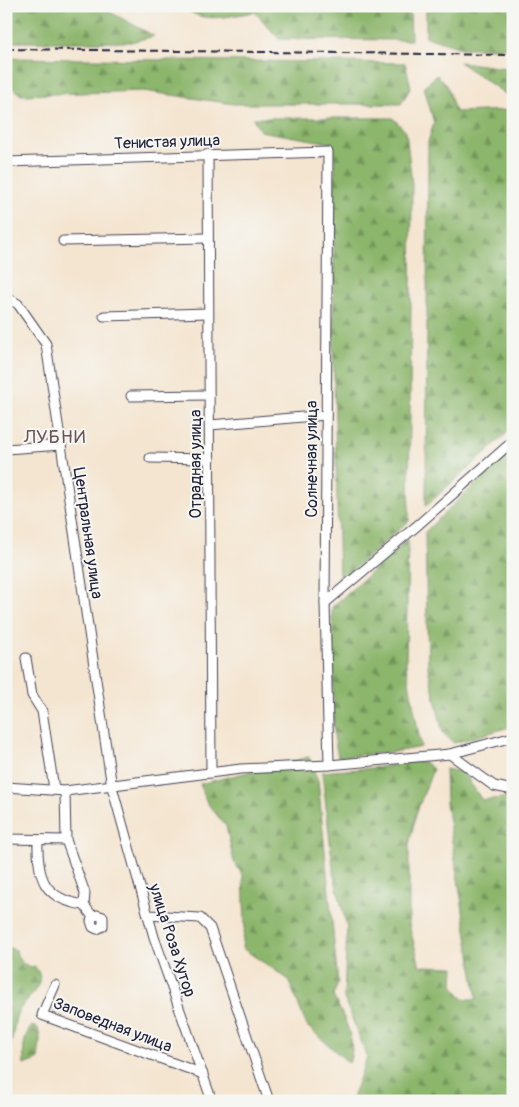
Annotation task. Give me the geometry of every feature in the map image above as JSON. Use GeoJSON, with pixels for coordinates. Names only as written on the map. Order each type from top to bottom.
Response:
{"type":"FeatureCollection","features":[{"type":"Feature","properties":{"kind":"street","name":"Тенистая улица"},"geometry":{"type":"LineString","coordinates":[[6,162],[208,154],[328,152]]}},
{"type":"Feature","properties":{"kind":"street","name":"Солнечная улица"},"geometry":{"type":"LineString","coordinates":[[328,152],[325,603],[329,765]]}},
{"type":"Feature","properties":{"kind":"street","name":"Отрадная улица"},"geometry":{"type":"LineString","coordinates":[[208,154],[210,773]]}},
{"type":"Feature","properties":{"kind":"street"},"geometry":{"type":"LineString","coordinates":[[63,241],[207,238]]}},
{"type":"Feature","properties":{"kind":"street","name":"Центральная улица"},"geometry":{"type":"LineString","coordinates":[[6,297],[18,304],[46,344],[112,787]]}},
{"type":"Feature","properties":{"kind":"street"},"geometry":{"type":"LineString","coordinates":[[104,316],[208,313]]}},
{"type":"Feature","properties":{"kind":"street"},"geometry":{"type":"LineString","coordinates":[[131,396],[209,395]]}},
{"type":"Feature","properties":{"kind":"street"},"geometry":{"type":"LineString","coordinates":[[210,425],[326,415]]}},
{"type":"Feature","properties":{"kind":"street"},"geometry":{"type":"LineString","coordinates":[[325,603],[513,441]]}},
{"type":"Feature","properties":{"kind":"street"},"geometry":{"type":"LineString","coordinates":[[6,449],[61,444]]}},
{"type":"Feature","properties":{"kind":"street"},"geometry":{"type":"LineString","coordinates":[[150,458],[210,459]]}},
{"type":"Feature","properties":{"kind":"street"},"geometry":{"type":"LineString","coordinates":[[26,658],[32,695],[42,711],[54,789]]}},
{"type":"Feature","properties":{"kind":"street"},"geometry":{"type":"LineString","coordinates":[[6,787],[65,791],[112,787],[241,769],[329,765],[450,754],[513,737]]}},
{"type":"Feature","properties":{"kind":"street"},"geometry":{"type":"LineString","coordinates":[[450,754],[494,786],[513,790]]}},
{"type":"Feature","properties":{"kind":"street","name":"улица Роза Хутор"},"geometry":{"type":"LineString","coordinates":[[112,787],[148,915],[212,1101]]}},
{"type":"Feature","properties":{"kind":"street"},"geometry":{"type":"LineString","coordinates":[[65,791],[66,840],[84,889],[84,905]]}},
{"type":"Feature","properties":{"kind":"street"},"geometry":{"type":"LineString","coordinates":[[6,839],[66,840]]}},
{"type":"Feature","properties":{"kind":"street"},"geometry":{"type":"LineString","coordinates":[[38,840],[40,873],[45,886],[61,897],[84,905],[93,917]]}},
{"type":"Feature","properties":{"kind":"street"},"geometry":{"type":"LineString","coordinates":[[148,915],[200,918],[210,928],[269,1101]]}},
{"type":"Feature","properties":{"kind":"street","name":"Заповедная улица"},"geometry":{"type":"LineString","coordinates":[[55,985],[42,1015],[203,1074]]}},
{"type":"Feature","properties":{"kind":"green space"},"geometry":{"type":"Polygon","coordinates":[[[6,6],[99,6],[154,36],[131,42],[6,42],[6,6]]]}},
{"type":"Feature","properties":{"kind":"green space"},"geometry":{"type":"Polygon","coordinates":[[[184,6],[410,6],[411,40],[279,39],[255,12],[217,18],[199,16],[184,6]]]}},
{"type":"Feature","properties":{"kind":"green space"},"geometry":{"type":"Polygon","coordinates":[[[426,6],[513,6],[513,48],[461,48],[426,37],[426,6]]]}},
{"type":"Feature","properties":{"kind":"green space"},"geometry":{"type":"Polygon","coordinates":[[[6,58],[405,63],[411,87],[401,104],[234,104],[143,91],[21,95],[6,82],[6,58]]]}},
{"type":"Feature","properties":{"kind":"green space"},"geometry":{"type":"Polygon","coordinates":[[[459,62],[513,69],[513,98],[507,95],[459,62]]]}},
{"type":"Feature","properties":{"kind":"green space"},"geometry":{"type":"Polygon","coordinates":[[[437,75],[447,85],[455,112],[513,110],[513,424],[507,433],[426,506],[428,142],[434,123],[424,87],[437,75]]]}},
{"type":"Feature","properties":{"kind":"green space"},"geometry":{"type":"Polygon","coordinates":[[[253,118],[393,118],[406,132],[412,184],[409,521],[339,582],[333,340],[335,160],[330,143],[260,131],[253,118]]]}},
{"type":"Feature","properties":{"kind":"green space"},"geometry":{"type":"Polygon","coordinates":[[[513,448],[513,726],[454,743],[443,733],[428,668],[425,532],[513,448]]]}},
{"type":"Feature","properties":{"kind":"green space"},"geometry":{"type":"Polygon","coordinates":[[[408,539],[406,665],[421,747],[394,752],[338,757],[334,736],[332,607],[408,539]]]}},
{"type":"Feature","properties":{"kind":"green space"},"geometry":{"type":"Polygon","coordinates":[[[309,757],[318,781],[338,983],[333,996],[345,1020],[351,1038],[352,1046],[349,1063],[307,1026],[288,979],[242,948],[245,925],[243,876],[234,862],[226,826],[207,803],[200,784],[309,757]]]}},
{"type":"Feature","properties":{"kind":"green space"},"geometry":{"type":"Polygon","coordinates":[[[413,761],[424,762],[433,769],[416,814],[409,845],[409,925],[420,966],[454,967],[453,985],[463,999],[477,999],[446,803],[445,769],[463,772],[482,800],[513,797],[513,1101],[351,1101],[367,1057],[344,998],[347,927],[334,876],[322,772],[379,767],[413,761]]]}},
{"type":"Feature","properties":{"kind":"green space"},"geometry":{"type":"Polygon","coordinates":[[[6,947],[16,950],[18,957],[25,965],[35,967],[39,974],[39,980],[37,987],[16,1017],[12,1039],[6,1055],[6,947]]]}},
{"type":"Feature","properties":{"kind":"green space"},"geometry":{"type":"Polygon","coordinates":[[[32,1026],[38,1028],[40,1039],[38,1060],[24,1065],[25,1039],[32,1026]]]}},
{"type":"Feature","properties":{"kind":"railway"},"geometry":{"type":"LineString","coordinates":[[6,49],[513,55]]}},
{"type":"Feature","properties":{"kind":"district","name":"ЛУБНИ"},"geometry":{"type":"Point","coordinates":[55,436]}}]}
